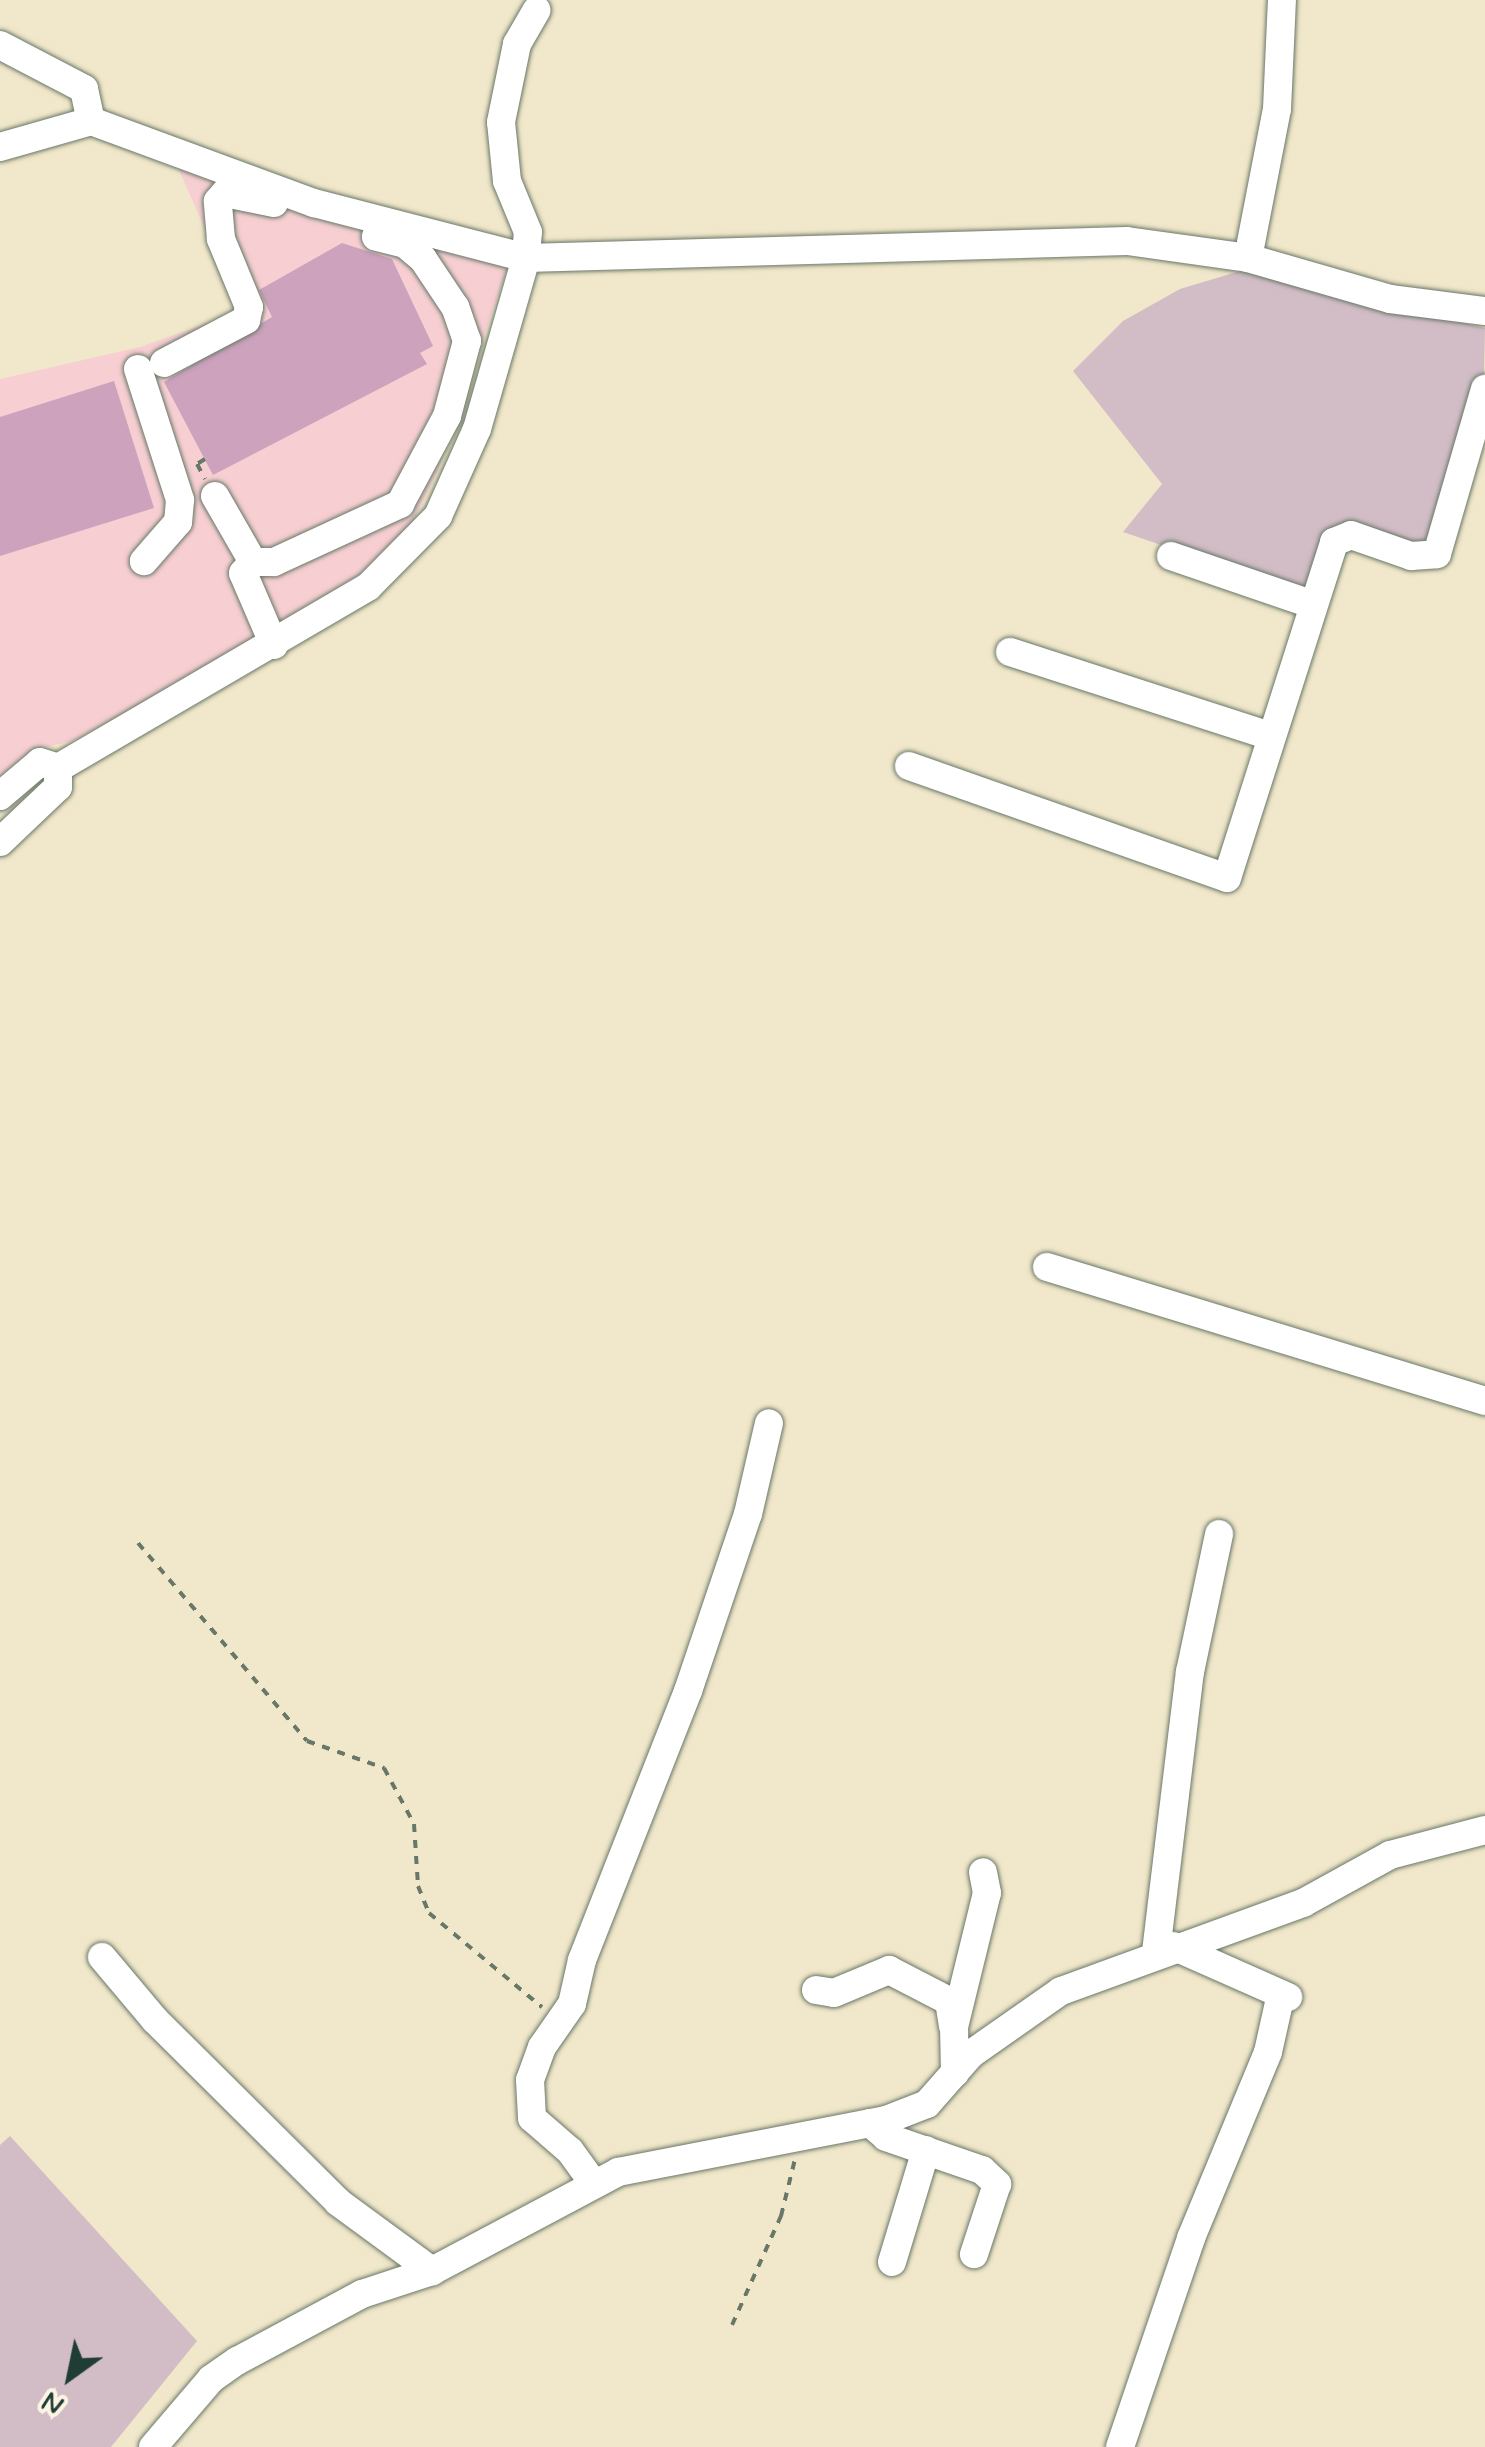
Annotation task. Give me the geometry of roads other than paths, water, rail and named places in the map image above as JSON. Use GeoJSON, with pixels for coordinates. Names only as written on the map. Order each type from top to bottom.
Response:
{"type":"FeatureCollection","features":[{"type":"Feature","properties":{"kind":"street"},"geometry":{"type":"LineString","coordinates":[[1248,258],[1277,109],[1282,0]]}},
{"type":"Feature","properties":{"kind":"street"},"geometry":{"type":"LineString","coordinates":[[0,796],[40,762],[58,768],[368,587],[438,516],[477,429],[526,258],[528,232],[507,181],[501,122],[517,44],[537,10]]}},
{"type":"Feature","properties":{"kind":"street"},"geometry":{"type":"LineString","coordinates":[[0,45],[84,88],[92,120]]}},
{"type":"Feature","properties":{"kind":"street"},"geometry":{"type":"LineString","coordinates":[[0,146],[92,120],[314,203],[526,258],[1126,241],[1248,258],[1390,299],[1485,312]]}},
{"type":"Feature","properties":{"kind":"street"},"geometry":{"type":"LineString","coordinates":[[144,561],[178,522],[180,500],[151,366],[246,320],[250,307],[216,214],[224,193],[405,244],[423,259],[456,308],[467,341],[447,416],[400,504],[274,562],[253,562],[243,572],[243,585],[274,645]]}},
{"type":"Feature","properties":{"kind":"street"},"geometry":{"type":"LineString","coordinates":[[909,766],[1227,878],[1267,735],[1311,604],[1340,535],[1412,556],[1437,554],[1485,389]]}},
{"type":"Feature","properties":{"kind":"street"},"geometry":{"type":"LineString","coordinates":[[215,496],[253,562]]}},
{"type":"Feature","properties":{"kind":"street"},"geometry":{"type":"LineString","coordinates":[[1171,556],[1311,604]]}},
{"type":"Feature","properties":{"kind":"street"},"geometry":{"type":"LineString","coordinates":[[1010,652],[1267,735]]}},
{"type":"Feature","properties":{"kind":"street"},"geometry":{"type":"LineString","coordinates":[[0,842],[58,787],[58,768]]}},
{"type":"Feature","properties":{"kind":"street"},"geometry":{"type":"LineString","coordinates":[[1047,1268],[1485,1401]]}},
{"type":"Feature","properties":{"kind":"street"},"geometry":{"type":"LineString","coordinates":[[594,2184],[570,2150],[532,2118],[530,2080],[549,2035],[572,2004],[582,1960],[688,1692],[748,1514],[769,1423]]}},
{"type":"Feature","properties":{"kind":"street"},"geometry":{"type":"LineString","coordinates":[[1164,1949],[1190,1672],[1219,1534]]}},
{"type":"Feature","properties":{"kind":"street"},"geometry":{"type":"LineString","coordinates":[[153,2447],[210,2379],[237,2361],[362,2294],[432,2271],[618,2172],[870,2124],[928,2104],[1014,2018],[1061,1991],[1164,1949],[1302,1903],[1390,1854],[1485,1830]]}},
{"type":"Feature","properties":{"kind":"street"},"geometry":{"type":"LineString","coordinates":[[954,2027],[987,1893],[982,1872]]}},
{"type":"Feature","properties":{"kind":"street"},"geometry":{"type":"LineString","coordinates":[[1120,2447],[1196,2222],[1268,2052],[1285,1996],[1164,1949]]}},
{"type":"Feature","properties":{"kind":"street"},"geometry":{"type":"LineString","coordinates":[[102,1957],[155,2020],[338,2202],[432,2271]]}},
{"type":"Feature","properties":{"kind":"street"},"geometry":{"type":"LineString","coordinates":[[816,1990],[834,1993],[890,1970],[949,2001],[955,2073]]}},
{"type":"Feature","properties":{"kind":"street"},"geometry":{"type":"LineString","coordinates":[[870,2124],[982,2170],[997,2184],[974,2254]]}},
{"type":"Feature","properties":{"kind":"street"},"geometry":{"type":"LineString","coordinates":[[892,2262],[926,2150]]}}]}
